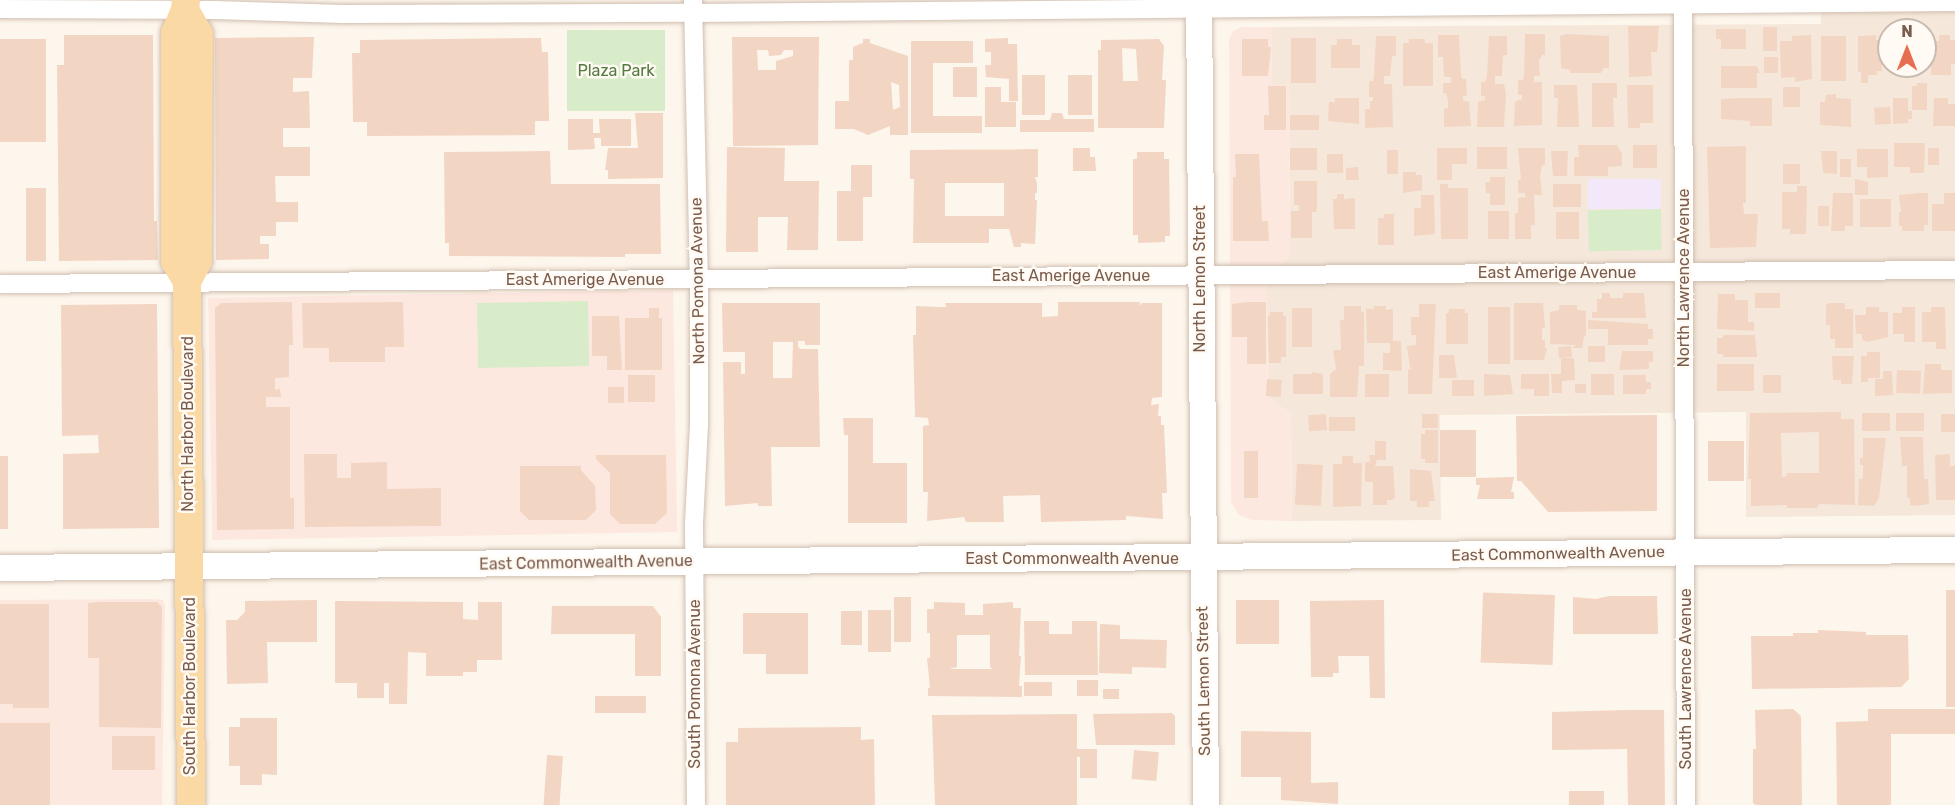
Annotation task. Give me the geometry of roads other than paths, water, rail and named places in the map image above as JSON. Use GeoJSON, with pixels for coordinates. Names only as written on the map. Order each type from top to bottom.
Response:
{"type":"FeatureCollection","features":[{"type":"Feature","properties":{"kind":"main road","name":"North Lemon Street"},"geometry":{"type":"LineString","coordinates":[[1199,4],[1202,558]]}},
{"type":"Feature","properties":{"kind":"main road","name":"North Harbor Boulevard"},"geometry":{"type":"LineString","coordinates":[[186,5],[199,34],[198,261],[187,282],[189,566]]}},
{"type":"Feature","properties":{"kind":"main road","name":"East Commonwealth Avenue"},"geometry":{"type":"LineString","coordinates":[[0,568],[1955,550]]}},
{"type":"Feature","properties":{"kind":"main road","name":"South Lemon Street"},"geometry":{"type":"LineString","coordinates":[[1202,558],[1206,805]]}},
{"type":"Feature","properties":{"kind":"main road","name":"South Harbor Boulevard"},"geometry":{"type":"LineString","coordinates":[[189,566],[191,805]]}},
{"type":"Feature","properties":{"kind":"street"},"geometry":{"type":"LineString","coordinates":[[0,9],[186,5],[343,14],[693,7],[1199,4],[1683,5],[1949,2]]}},
{"type":"Feature","properties":{"kind":"street","name":"North Lawrence Avenue"},"geometry":{"type":"LineString","coordinates":[[1683,5],[1687,552]]}},
{"type":"Feature","properties":{"kind":"street","name":"North Pomona Avenue"},"geometry":{"type":"LineString","coordinates":[[693,7],[699,279],[699,425],[694,562]]}},
{"type":"Feature","properties":{"kind":"street","name":"East Amerige Avenue"},"geometry":{"type":"LineString","coordinates":[[0,284],[1955,270]]}},
{"type":"Feature","properties":{"kind":"street","name":"South Lawrence Avenue"},"geometry":{"type":"LineString","coordinates":[[1686,805],[1687,552]]}},
{"type":"Feature","properties":{"kind":"street","name":"South Pomona Avenue"},"geometry":{"type":"LineString","coordinates":[[694,562],[696,805]]}},
{"type":"Feature","properties":{"kind":"park label","name":"Plaza Park"},"geometry":{"type":"Point","coordinates":[616,71]}}]}
